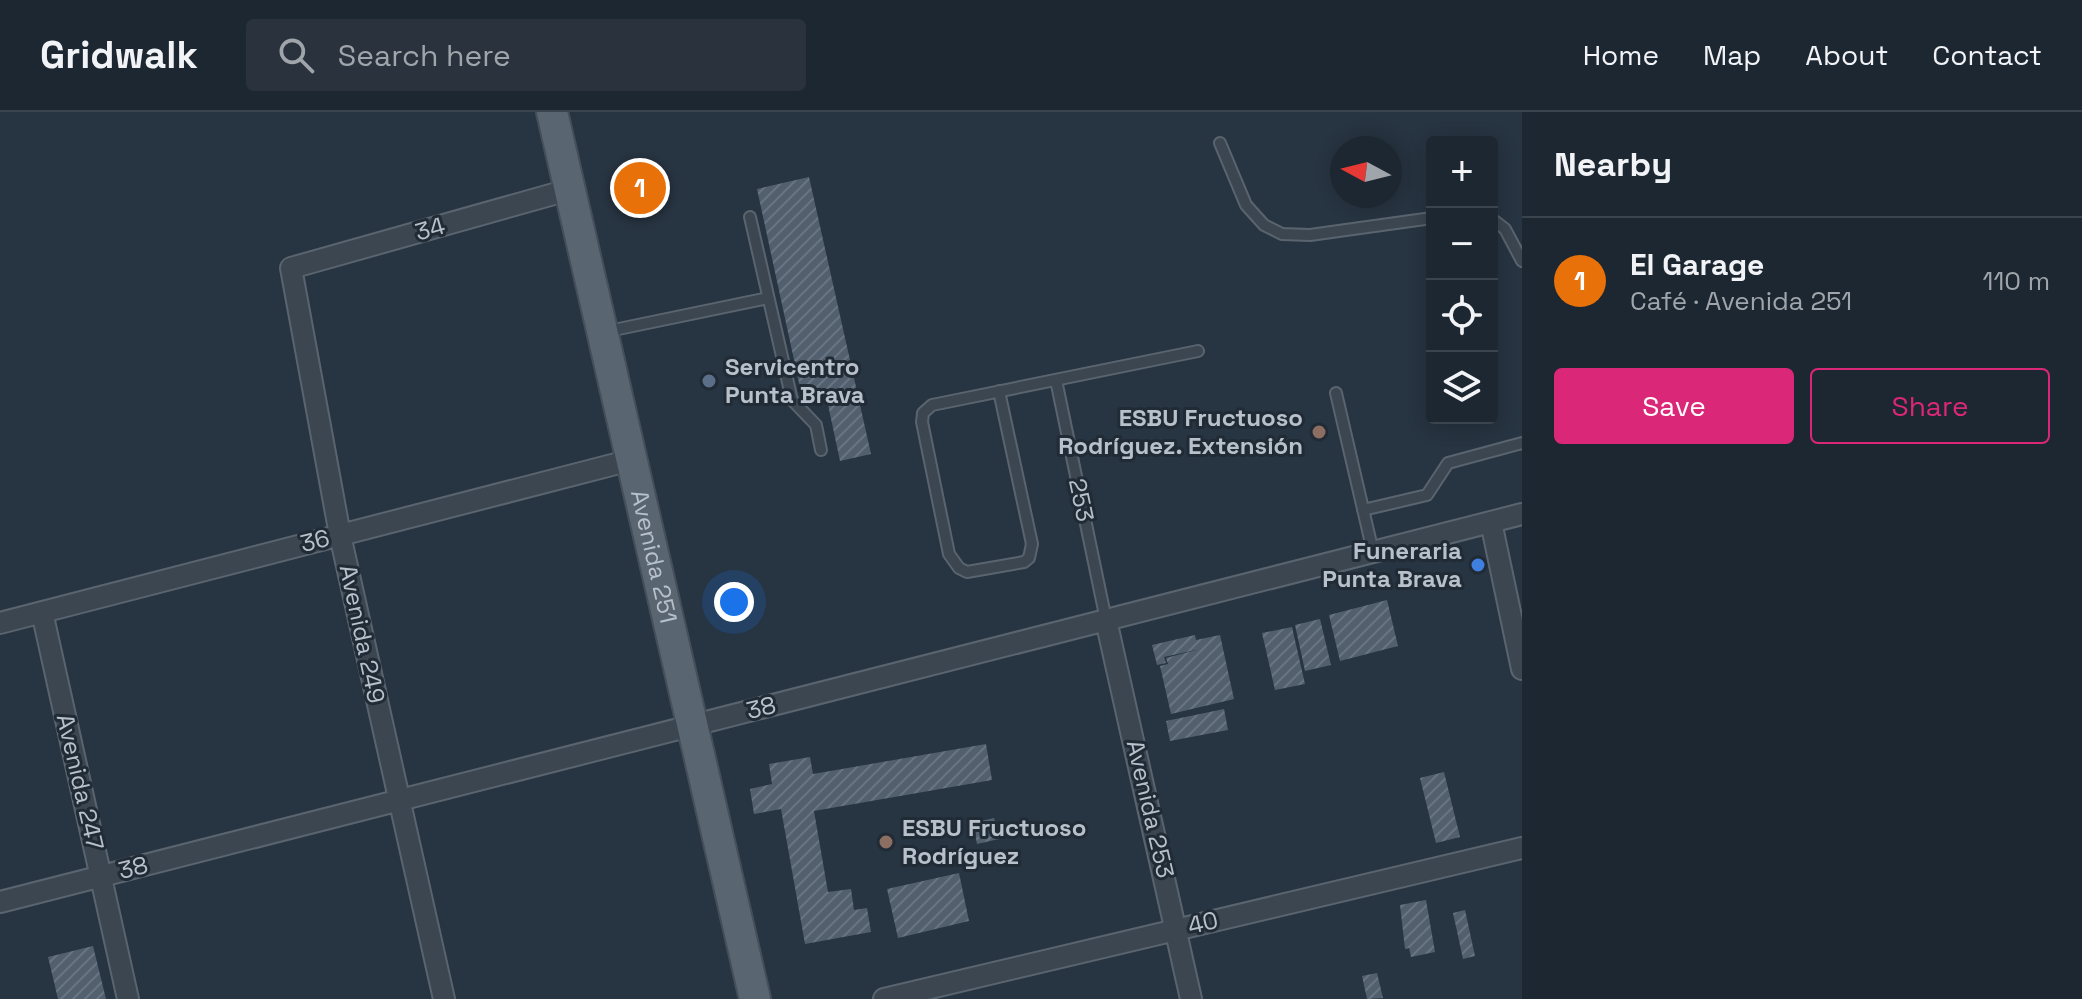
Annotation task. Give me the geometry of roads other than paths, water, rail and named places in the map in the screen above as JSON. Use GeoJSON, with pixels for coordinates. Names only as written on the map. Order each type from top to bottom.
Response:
{"type":"FeatureCollection","features":[{"type":"Feature","properties":{"kind":"main road","name":"Avenida 251"},"geometry":{"type":"LineString","coordinates":[[552,112],[755,999]]}},
{"type":"Feature","properties":{"kind":"street","name":"34"},"geometry":{"type":"LineString","coordinates":[[291,268],[568,190]]}},
{"type":"Feature","properties":{"kind":"street","name":"Avenida 249"},"geometry":{"type":"LineString","coordinates":[[291,268],[340,535],[444,999]]}},
{"type":"Feature","properties":{"kind":"street","name":"36"},"geometry":{"type":"LineString","coordinates":[[0,623],[631,460]]}},
{"type":"Feature","properties":{"kind":"street","name":"38"},"geometry":{"type":"LineString","coordinates":[[0,902],[1522,514]]}},
{"type":"Feature","properties":{"kind":"street"},"geometry":{"type":"LineString","coordinates":[[1491,522],[1522,669]]}},
{"type":"Feature","properties":{"kind":"street","name":"Avenida 247"},"geometry":{"type":"LineString","coordinates":[[42,612],[128,999]]}},
{"type":"Feature","properties":{"kind":"street","name":"Avenida 253"},"geometry":{"type":"LineString","coordinates":[[1106,620],[1191,999]]}},
{"type":"Feature","properties":{"kind":"street","name":"40"},"geometry":{"type":"LineString","coordinates":[[884,999],[1522,848]]}},
{"type":"Feature","properties":{"kind":"lane"},"geometry":{"type":"LineString","coordinates":[[1220,143],[1246,205],[1264,225],[1282,234],[1310,235],[1426,219]]}},
{"type":"Feature","properties":{"kind":"lane"},"geometry":{"type":"LineString","coordinates":[[750,217],[792,400],[816,425],[821,450]]}},
{"type":"Feature","properties":{"kind":"lane"},"geometry":{"type":"LineString","coordinates":[[1498,224],[1505,229],[1522,261]]}},
{"type":"Feature","properties":{"kind":"lane"},"geometry":{"type":"LineString","coordinates":[[602,333],[768,298]]}},
{"type":"Feature","properties":{"kind":"lane"},"geometry":{"type":"LineString","coordinates":[[999,391],[1032,544],[1031,552],[1024,562],[967,572],[959,568],[949,554],[922,422],[923,413],[932,405],[999,391],[1198,351]]}},
{"type":"Feature","properties":{"kind":"lane","name":"253"},"geometry":{"type":"LineString","coordinates":[[1056,380],[1106,620]]}},
{"type":"Feature","properties":{"kind":"lane"},"geometry":{"type":"LineString","coordinates":[[1336,393],[1373,552]]}},
{"type":"Feature","properties":{"kind":"lane"},"geometry":{"type":"LineString","coordinates":[[1363,510],[1427,495],[1448,463],[1522,443]]}},
{"type":"Feature","properties":{"kind":"place","name":"El Garage"},"geometry":{"type":"Point","coordinates":[640,188]}},
{"type":"Feature","properties":{"kind":"place","name":"Servicentro Punta Brava"},"geometry":{"type":"Point","coordinates":[709,381]}},
{"type":"Feature","properties":{"kind":"place","name":"ESBU Fructuoso Rodríguez. Extensión"},"geometry":{"type":"Point","coordinates":[1319,432]}},
{"type":"Feature","properties":{"kind":"place","name":"Funeraria Punta Brava"},"geometry":{"type":"Point","coordinates":[1478,565]}},
{"type":"Feature","properties":{"kind":"place","name":"ESBU Fructuoso Rodríguez"},"geometry":{"type":"Point","coordinates":[886,842]}}]}
